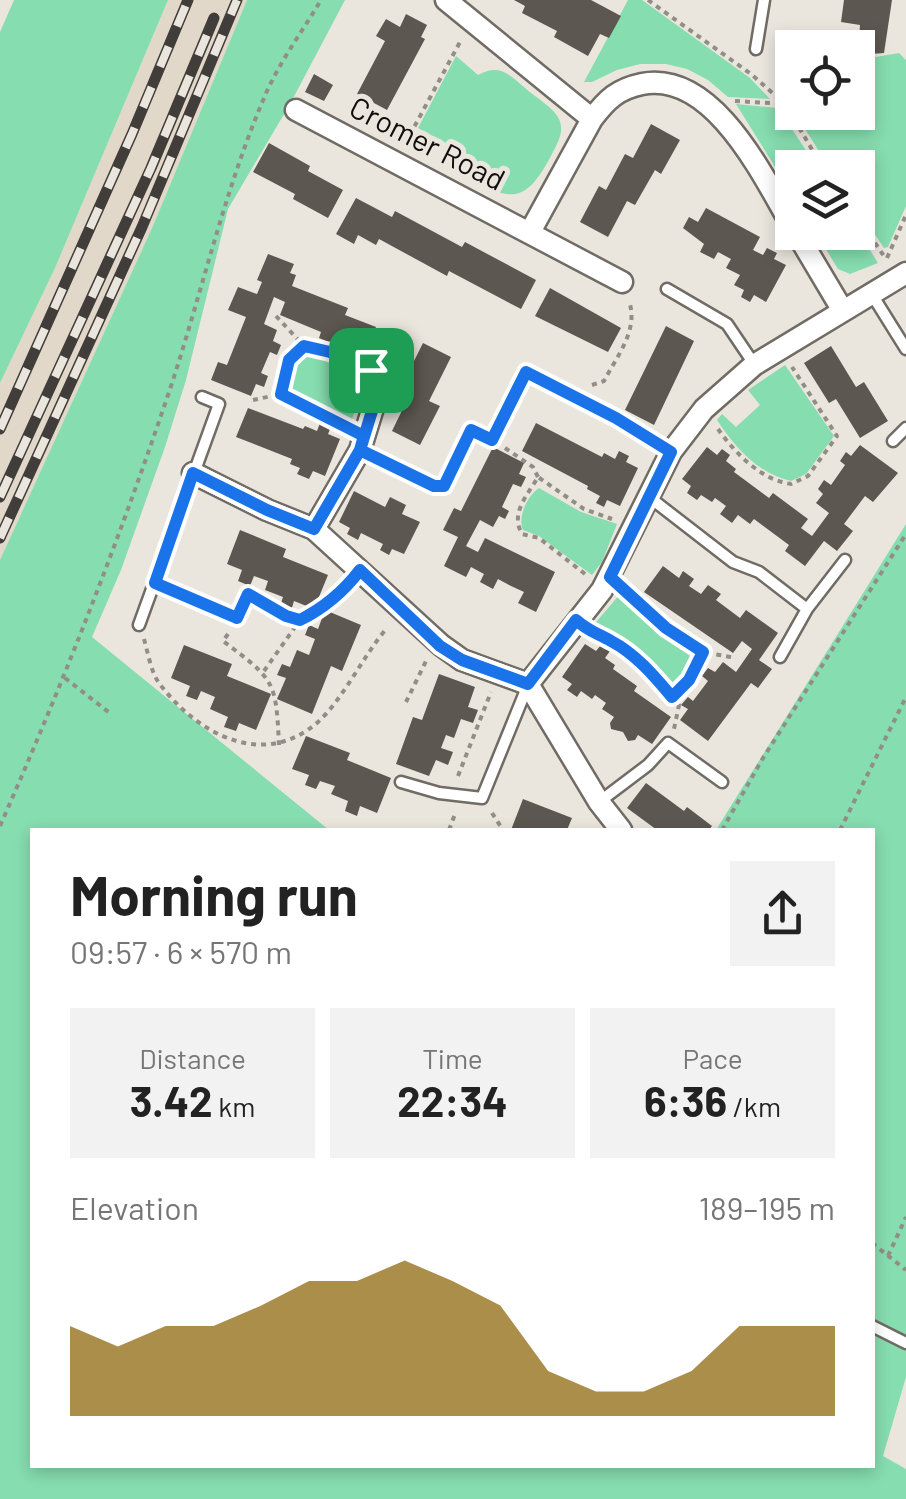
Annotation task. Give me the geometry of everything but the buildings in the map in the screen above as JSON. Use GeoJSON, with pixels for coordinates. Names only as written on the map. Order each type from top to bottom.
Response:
{"type":"FeatureCollection","features":[{"type":"Feature","properties":{"kind":"street"},"geometry":{"type":"LineString","coordinates":[[446,0],[592,118]]}},
{"type":"Feature","properties":{"kind":"street"},"geometry":{"type":"LineString","coordinates":[[530,232],[592,118],[608,98],[628,87],[653,82],[678,86],[723,119],[775,196]]}},
{"type":"Feature","properties":{"kind":"street","name":"Cromer Road"},"geometry":{"type":"LineString","coordinates":[[296,110],[622,282]]}},
{"type":"Feature","properties":{"kind":"street"},"geometry":{"type":"LineString","coordinates":[[806,250],[842,310]]}},
{"type":"Feature","properties":{"kind":"street"},"geometry":{"type":"LineString","coordinates":[[528,684],[606,584],[671,452],[704,408],[754,365],[902,276]]}},
{"type":"Feature","properties":{"kind":"street"},"geometry":{"type":"LineString","coordinates":[[314,529],[362,443],[376,398]]}},
{"type":"Feature","properties":{"kind":"street"},"geometry":{"type":"LineString","coordinates":[[193,473],[314,529],[440,646],[462,660],[528,684],[599,802],[619,828]]}},
{"type":"Feature","properties":{"kind":"lane"},"geometry":{"type":"LineString","coordinates":[[756,49],[764,0]]}},
{"type":"Feature","properties":{"kind":"lane"},"geometry":{"type":"LineString","coordinates":[[667,289],[727,324],[754,365]]}},
{"type":"Feature","properties":{"kind":"lane"},"geometry":{"type":"LineString","coordinates":[[872,293],[906,350]]}},
{"type":"Feature","properties":{"kind":"lane"},"geometry":{"type":"LineString","coordinates":[[492,440],[526,372],[671,452]]}},
{"type":"Feature","properties":{"kind":"lane"},"geometry":{"type":"LineString","coordinates":[[139,625],[219,404],[202,396]]}},
{"type":"Feature","properties":{"kind":"lane"},"geometry":{"type":"LineString","coordinates":[[893,441],[906,428]]}},
{"type":"Feature","properties":{"kind":"lane"},"geometry":{"type":"LineString","coordinates":[[362,443],[434,486]]}},
{"type":"Feature","properties":{"kind":"lane"},"geometry":{"type":"LineString","coordinates":[[649,498],[733,562],[759,572],[807,609]]}},
{"type":"Feature","properties":{"kind":"lane"},"geometry":{"type":"LineString","coordinates":[[780,657],[807,609],[846,560]]}},
{"type":"Feature","properties":{"kind":"lane"},"geometry":{"type":"LineString","coordinates":[[155,583],[237,618]]}},
{"type":"Feature","properties":{"kind":"lane"},"geometry":{"type":"LineString","coordinates":[[401,782],[482,798],[528,684]]}},
{"type":"Feature","properties":{"kind":"lane"},"geometry":{"type":"LineString","coordinates":[[599,802],[648,765],[668,743],[722,782]]}},
{"type":"Feature","properties":{"kind":"lane"},"geometry":{"type":"LineString","coordinates":[[875,1328],[906,1343]]}},
{"type":"Feature","properties":{"kind":"path"},"geometry":{"type":"LineString","coordinates":[[0,826],[66,678],[116,548],[265,96],[321,0]]}},
{"type":"Feature","properties":{"kind":"path"},"geometry":{"type":"LineString","coordinates":[[648,0],[775,95]]}},
{"type":"Feature","properties":{"kind":"path"},"geometry":{"type":"LineString","coordinates":[[395,161],[472,20]]}},
{"type":"Feature","properties":{"kind":"path"},"geometry":{"type":"LineString","coordinates":[[700,99],[775,103]]}},
{"type":"Feature","properties":{"kind":"path"},"geometry":{"type":"LineString","coordinates":[[886,259],[906,215]]}},
{"type":"Feature","properties":{"kind":"path"},"geometry":{"type":"LineString","coordinates":[[875,243],[902,276]]}},
{"type":"Feature","properties":{"kind":"path"},"geometry":{"type":"LineString","coordinates":[[582,401],[590,386],[604,381],[628,337],[634,315],[622,282]]}},
{"type":"Feature","properties":{"kind":"path"},"geometry":{"type":"LineString","coordinates":[[276,316],[304,346],[330,352],[371,370]]}},
{"type":"Feature","properties":{"kind":"path"},"geometry":{"type":"LineString","coordinates":[[376,398],[364,395],[387,329]]}},
{"type":"Feature","properties":{"kind":"path"},"geometry":{"type":"LineString","coordinates":[[281,394],[289,360],[304,346]]}},
{"type":"Feature","properties":{"kind":"path"},"geometry":{"type":"LineString","coordinates":[[704,408],[741,455],[770,478],[791,484],[808,476],[838,436],[781,349]]}},
{"type":"Feature","properties":{"kind":"path"},"geometry":{"type":"LineString","coordinates":[[253,400],[281,394],[362,443]]}},
{"type":"Feature","properties":{"kind":"path"},"geometry":{"type":"LineString","coordinates":[[434,486],[444,486],[471,430],[533,468],[538,477],[584,509],[635,528]]}},
{"type":"Feature","properties":{"kind":"path"},"geometry":{"type":"LineString","coordinates":[[538,477],[518,509],[518,530],[539,538],[703,652],[736,658]]}},
{"type":"Feature","properties":{"kind":"path"},"geometry":{"type":"LineString","coordinates":[[723,828],[762,758],[906,534]]}},
{"type":"Feature","properties":{"kind":"path"},"geometry":{"type":"LineString","coordinates":[[264,671],[300,620],[339,594],[360,570]]}},
{"type":"Feature","properties":{"kind":"path"},"geometry":{"type":"LineString","coordinates":[[279,745],[279,705],[264,671],[224,642],[248,594],[300,620]]}},
{"type":"Feature","properties":{"kind":"path"},"geometry":{"type":"LineString","coordinates":[[139,625],[157,681],[191,715],[229,740],[265,748],[279,745],[319,721],[384,631],[404,610]]}},
{"type":"Feature","properties":{"kind":"path"},"geometry":{"type":"LineString","coordinates":[[576,620],[590,633],[612,641],[637,660],[679,705],[668,743]]}},
{"type":"Feature","properties":{"kind":"path"},"geometry":{"type":"LineString","coordinates":[[406,702],[428,658],[440,646]]}},
{"type":"Feature","properties":{"kind":"path"},"geometry":{"type":"LineString","coordinates":[[672,697],[689,680],[703,652]]}},
{"type":"Feature","properties":{"kind":"path"},"geometry":{"type":"LineString","coordinates":[[451,794],[498,670]]}},
{"type":"Feature","properties":{"kind":"path"},"geometry":{"type":"LineString","coordinates":[[66,678],[111,714]]}},
{"type":"Feature","properties":{"kind":"path"},"geometry":{"type":"LineString","coordinates":[[841,828],[906,697]]}},
{"type":"Feature","properties":{"kind":"path"},"geometry":{"type":"LineString","coordinates":[[482,798],[502,828]]}},
{"type":"Feature","properties":{"kind":"path"},"geometry":{"type":"LineString","coordinates":[[888,1256],[906,1217]]}},
{"type":"Feature","properties":{"kind":"path"},"geometry":{"type":"LineString","coordinates":[[875,1245],[906,1270]]}},
{"type":"Feature","properties":{"kind":"shaded area"},"geometry":{"type":"Polygon","coordinates":[[[168,0],[247,0],[153,226],[0,560],[0,383],[55,268],[168,0]]]}},
{"type":"Feature","properties":{"kind":"green space"},"geometry":{"type":"Polygon","coordinates":[[[14,0],[168,0],[55,268],[0,383],[0,32],[14,0]]]}},
{"type":"Feature","properties":{"kind":"green space"},"geometry":{"type":"Polygon","coordinates":[[[247,0],[345,0],[228,209],[186,380],[165,447],[121,570],[92,637],[327,828],[30,828],[30,1468],[875,1468],[875,828],[717,828],[906,524],[906,1377],[883,1456],[906,1469],[906,1499],[0,1499],[0,560],[153,226],[247,0]]]}},
{"type":"Feature","properties":{"kind":"green space"},"geometry":{"type":"Polygon","coordinates":[[[628,0],[642,0],[750,78],[770,99],[728,97],[708,80],[666,64],[640,64],[584,82],[628,0]]]}},
{"type":"Feature","properties":{"kind":"green space"},"geometry":{"type":"Polygon","coordinates":[[[899,53],[906,60],[906,206],[888,247],[884,248],[875,234],[875,150],[818,150],[806,130],[875,130],[875,57],[899,53]]]}},
{"type":"Feature","properties":{"kind":"green space"},"geometry":{"type":"Polygon","coordinates":[[[456,56],[478,75],[492,70],[508,74],[559,119],[561,133],[551,156],[535,181],[519,193],[500,193],[455,171],[441,158],[446,143],[418,128],[456,56]]]}},
{"type":"Feature","properties":{"kind":"green space"},"geometry":{"type":"Polygon","coordinates":[[[736,104],[775,108],[775,130],[793,130],[806,150],[775,150],[775,167],[736,104]]]}},
{"type":"Feature","properties":{"kind":"green space"},"geometry":{"type":"Polygon","coordinates":[[[826,250],[870,250],[878,263],[850,274],[838,269],[826,250]]]}},
{"type":"Feature","properties":{"kind":"green space"},"geometry":{"type":"Polygon","coordinates":[[[307,351],[367,371],[350,426],[285,393],[294,361],[307,351]]]}},
{"type":"Feature","properties":{"kind":"green space"},"geometry":{"type":"Polygon","coordinates":[[[785,365],[834,436],[806,474],[791,481],[748,458],[717,420],[722,414],[736,427],[760,405],[748,390],[785,365]]]}},
{"type":"Feature","properties":{"kind":"green space"},"geometry":{"type":"Polygon","coordinates":[[[539,488],[581,512],[617,524],[602,562],[592,575],[539,536],[523,530],[525,507],[539,488]]]}},
{"type":"Feature","properties":{"kind":"green space"},"geometry":{"type":"Polygon","coordinates":[[[621,593],[662,629],[699,653],[687,677],[673,693],[635,656],[591,628],[621,593]]]}},
{"type":"Feature","properties":{"kind":"railway"},"geometry":{"type":"LineString","coordinates":[[0,429],[188,0]]}},
{"type":"Feature","properties":{"kind":"railway"},"geometry":{"type":"LineString","coordinates":[[0,538],[142,227],[237,0]]}},
{"type":"Feature","properties":{"kind":"railway"},"geometry":{"type":"LineString","coordinates":[[0,497],[151,168],[214,18]]}},
{"type":"Feature","properties":{"kind":"route"},"geometry":{"type":"LineString","coordinates":[[371,370],[330,352],[304,346],[289,360],[281,394],[364,436],[360,450],[434,486],[444,486],[471,430],[492,440],[526,372],[616,418],[671,452],[610,577],[666,628],[703,652],[689,680],[672,697],[637,660],[612,641],[590,633],[576,620],[528,684],[462,660],[440,646],[360,570],[349,585],[318,611],[300,620],[248,594],[237,618],[155,583],[193,473],[314,529],[360,450],[376,398],[364,395],[371,370]]}}]}
